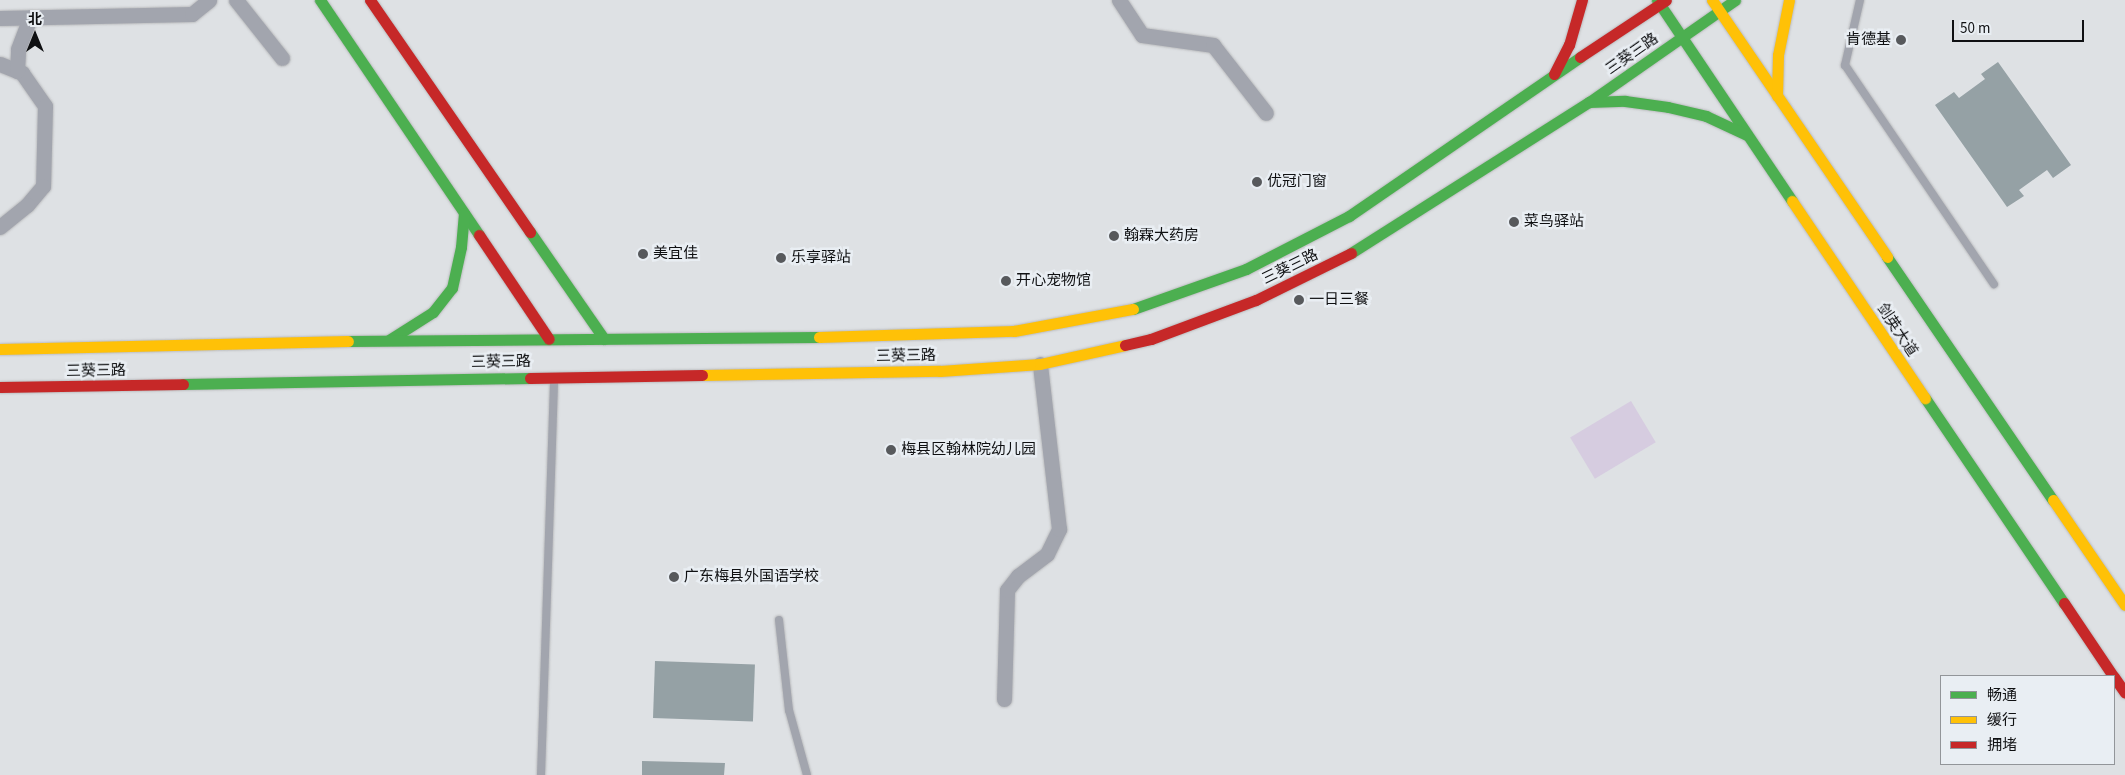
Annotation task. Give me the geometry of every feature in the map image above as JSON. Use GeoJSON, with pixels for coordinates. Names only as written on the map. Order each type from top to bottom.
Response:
{"type":"FeatureCollection","features":[{"type":"Feature","properties":{"kind":"street"},"geometry":{"type":"LineString","coordinates":[[0,18],[192,14],[209,0]]}},
{"type":"Feature","properties":{"kind":"street"},"geometry":{"type":"LineString","coordinates":[[236,0],[282,58]]}},
{"type":"Feature","properties":{"kind":"street"},"geometry":{"type":"LineString","coordinates":[[320,0],[549,339]]}},
{"type":"Feature","properties":{"kind":"street"},"geometry":{"type":"LineString","coordinates":[[370,0],[604,339]]}},
{"type":"Feature","properties":{"kind":"street"},"geometry":{"type":"LineString","coordinates":[[1119,0],[1142,35],[1213,45],[1266,113]]}},
{"type":"Feature","properties":{"kind":"street"},"geometry":{"type":"LineString","coordinates":[[1554,74],[1568,45],[1582,0]]}},
{"type":"Feature","properties":{"kind":"street"},"geometry":{"type":"LineString","coordinates":[[1712,0],[2125,605]]}},
{"type":"Feature","properties":{"kind":"street","name":"三葵三路"},"geometry":{"type":"LineString","coordinates":[[0,387],[930,371],[1040,364],[1151,339],[1256,300],[1342,258],[1589,102],[1735,0]]}},
{"type":"Feature","properties":{"kind":"street"},"geometry":{"type":"LineString","coordinates":[[1777,96],[1778,55],[1789,0]]}},
{"type":"Feature","properties":{"kind":"street","name":"三葵三路"},"geometry":{"type":"LineString","coordinates":[[0,349],[389,340],[840,337],[1014,331],[1131,310],[1246,269],[1349,216],[1661,2]]}},
{"type":"Feature","properties":{"kind":"street","name":"剑英大道"},"geometry":{"type":"LineString","coordinates":[[1661,2],[1682,38],[1747,135],[2113,675]]}},
{"type":"Feature","properties":{"kind":"street"},"geometry":{"type":"LineString","coordinates":[[18,71],[18,49],[30,17]]}},
{"type":"Feature","properties":{"kind":"street"},"geometry":{"type":"LineString","coordinates":[[0,64],[22,73],[45,106],[43,186],[27,206],[0,227]]}},
{"type":"Feature","properties":{"kind":"street"},"geometry":{"type":"LineString","coordinates":[[1589,102],[1624,101],[1668,107],[1706,116],[1747,135]]}},
{"type":"Feature","properties":{"kind":"street"},"geometry":{"type":"LineString","coordinates":[[389,340],[433,312],[452,288],[461,247],[464,213]]}},
{"type":"Feature","properties":{"kind":"street"},"geometry":{"type":"LineString","coordinates":[[1004,699],[1007,590],[1018,576],[1047,554],[1059,529],[1040,364]]}},
{"type":"Feature","properties":{"kind":"street","name":"剑英大道"},"geometry":{"type":"LineString","coordinates":[[2115,678],[2125,693]]}},
{"type":"Feature","properties":{"kind":"lane"},"geometry":{"type":"LineString","coordinates":[[1860,0],[1845,65],[1994,284]]}},
{"type":"Feature","properties":{"kind":"lane"},"geometry":{"type":"LineString","coordinates":[[541,775],[554,376]]}},
{"type":"Feature","properties":{"kind":"lane"},"geometry":{"type":"LineString","coordinates":[[780,620],[789,710],[806,775]]}},
{"type":"Feature","properties":{"kind":"shaded area"},"geometry":{"type":"Polygon","coordinates":[[[1631,401],[1656,442],[1595,479],[1570,438],[1631,401]]]}},
{"type":"Feature","properties":{"kind":"building"},"geometry":{"type":"Polygon","coordinates":[[[1998,62],[2071,165],[2053,178],[2047,170],[2019,190],[2024,196],[2007,207],[1935,105],[1954,92],[1959,98],[1985,79],[1981,74],[1998,62]]]}},
{"type":"Feature","properties":{"kind":"building"},"geometry":{"type":"Polygon","coordinates":[[[655,661],[755,664],[753,721],[653,718],[655,661]]]}},
{"type":"Feature","properties":{"kind":"building"},"geometry":{"type":"Polygon","coordinates":[[[642,761],[725,763],[724,775],[642,775],[642,761]]]}},
{"type":"Feature","properties":{"kind":"traffic: fast"},"geometry":{"type":"LineString","coordinates":[[320,0],[479,235]]}},
{"type":"Feature","properties":{"kind":"traffic: fast"},"geometry":{"type":"LineString","coordinates":[[1657,0],[1792,201]]}},
{"type":"Feature","properties":{"kind":"traffic: fast"},"geometry":{"type":"LineString","coordinates":[[1351,253],[1589,102],[1735,0]]}},
{"type":"Feature","properties":{"kind":"traffic: fast"},"geometry":{"type":"LineString","coordinates":[[1133,309],[1246,269],[1349,216],[1580,57]]}},
{"type":"Feature","properties":{"kind":"traffic: fast"},"geometry":{"type":"LineString","coordinates":[[1589,102],[1625,101],[1668,107],[1706,116],[1747,135]]}},
{"type":"Feature","properties":{"kind":"traffic: fast"},"geometry":{"type":"LineString","coordinates":[[389,340],[433,312],[452,288],[461,247],[464,213]]}},
{"type":"Feature","properties":{"kind":"traffic: fast"},"geometry":{"type":"LineString","coordinates":[[530,232],[604,339]]}},
{"type":"Feature","properties":{"kind":"traffic: fast"},"geometry":{"type":"LineString","coordinates":[[1887,257],[2053,500]]}},
{"type":"Feature","properties":{"kind":"traffic: fast"},"geometry":{"type":"LineString","coordinates":[[348,341],[819,337]]}},
{"type":"Feature","properties":{"kind":"traffic: fast"},"geometry":{"type":"LineString","coordinates":[[183,384],[530,378]]}},
{"type":"Feature","properties":{"kind":"traffic: fast"},"geometry":{"type":"LineString","coordinates":[[1925,398],[2064,603]]}},
{"type":"Feature","properties":{"kind":"traffic: slow"},"geometry":{"type":"LineString","coordinates":[[1712,0],[1887,257]]}},
{"type":"Feature","properties":{"kind":"traffic: slow"},"geometry":{"type":"LineString","coordinates":[[1777,96],[1778,55],[1789,0]]}},
{"type":"Feature","properties":{"kind":"traffic: slow"},"geometry":{"type":"LineString","coordinates":[[1792,201],[1925,398]]}},
{"type":"Feature","properties":{"kind":"traffic: slow"},"geometry":{"type":"LineString","coordinates":[[819,337],[1014,331],[1133,309]]}},
{"type":"Feature","properties":{"kind":"traffic: slow"},"geometry":{"type":"LineString","coordinates":[[0,349],[348,341]]}},
{"type":"Feature","properties":{"kind":"traffic: slow"},"geometry":{"type":"LineString","coordinates":[[702,375],[940,371],[1040,364],[1125,345]]}},
{"type":"Feature","properties":{"kind":"traffic: slow"},"geometry":{"type":"LineString","coordinates":[[2053,500],[2125,605]]}},
{"type":"Feature","properties":{"kind":"traffic: jam"},"geometry":{"type":"LineString","coordinates":[[370,0],[530,232]]}},
{"type":"Feature","properties":{"kind":"traffic: jam"},"geometry":{"type":"LineString","coordinates":[[1554,74],[1569,45],[1582,0]]}},
{"type":"Feature","properties":{"kind":"traffic: jam"},"geometry":{"type":"LineString","coordinates":[[1580,57],[1666,0]]}},
{"type":"Feature","properties":{"kind":"traffic: jam"},"geometry":{"type":"LineString","coordinates":[[479,235],[549,339]]}},
{"type":"Feature","properties":{"kind":"traffic: jam"},"geometry":{"type":"LineString","coordinates":[[1125,345],[1151,339],[1256,300],[1351,253]]}},
{"type":"Feature","properties":{"kind":"traffic: jam"},"geometry":{"type":"LineString","coordinates":[[530,378],[702,375]]}},
{"type":"Feature","properties":{"kind":"traffic: jam"},"geometry":{"type":"LineString","coordinates":[[0,387],[183,384]]}},
{"type":"Feature","properties":{"kind":"traffic: jam"},"geometry":{"type":"LineString","coordinates":[[2064,603],[2112,675]]}},
{"type":"Feature","properties":{"kind":"traffic: jam"},"geometry":{"type":"LineString","coordinates":[[2115,678],[2125,693]]}},
{"type":"Feature","properties":{"kind":"place","name":"肯德基"},"geometry":{"type":"Point","coordinates":[1901,40]}},
{"type":"Feature","properties":{"kind":"place","name":"优冠门窗"},"geometry":{"type":"Point","coordinates":[1257,182]}},
{"type":"Feature","properties":{"kind":"place","name":"菜鸟驿站"},"geometry":{"type":"Point","coordinates":[1514,222]}},
{"type":"Feature","properties":{"kind":"place","name":"翰霖大药房"},"geometry":{"type":"Point","coordinates":[1114,236]}},
{"type":"Feature","properties":{"kind":"place","name":"美宜佳"},"geometry":{"type":"Point","coordinates":[643,254]}},
{"type":"Feature","properties":{"kind":"place","name":"乐享驿站"},"geometry":{"type":"Point","coordinates":[781,258]}},
{"type":"Feature","properties":{"kind":"place","name":"开心宠物馆"},"geometry":{"type":"Point","coordinates":[1006,281]}},
{"type":"Feature","properties":{"kind":"place","name":"一日三餐"},"geometry":{"type":"Point","coordinates":[1299,300]}},
{"type":"Feature","properties":{"kind":"place","name":"梅县区翰林院幼儿园"},"geometry":{"type":"Point","coordinates":[891,450]}},
{"type":"Feature","properties":{"kind":"place","name":"广东梅县外国语学校"},"geometry":{"type":"Point","coordinates":[674,577]}}]}
